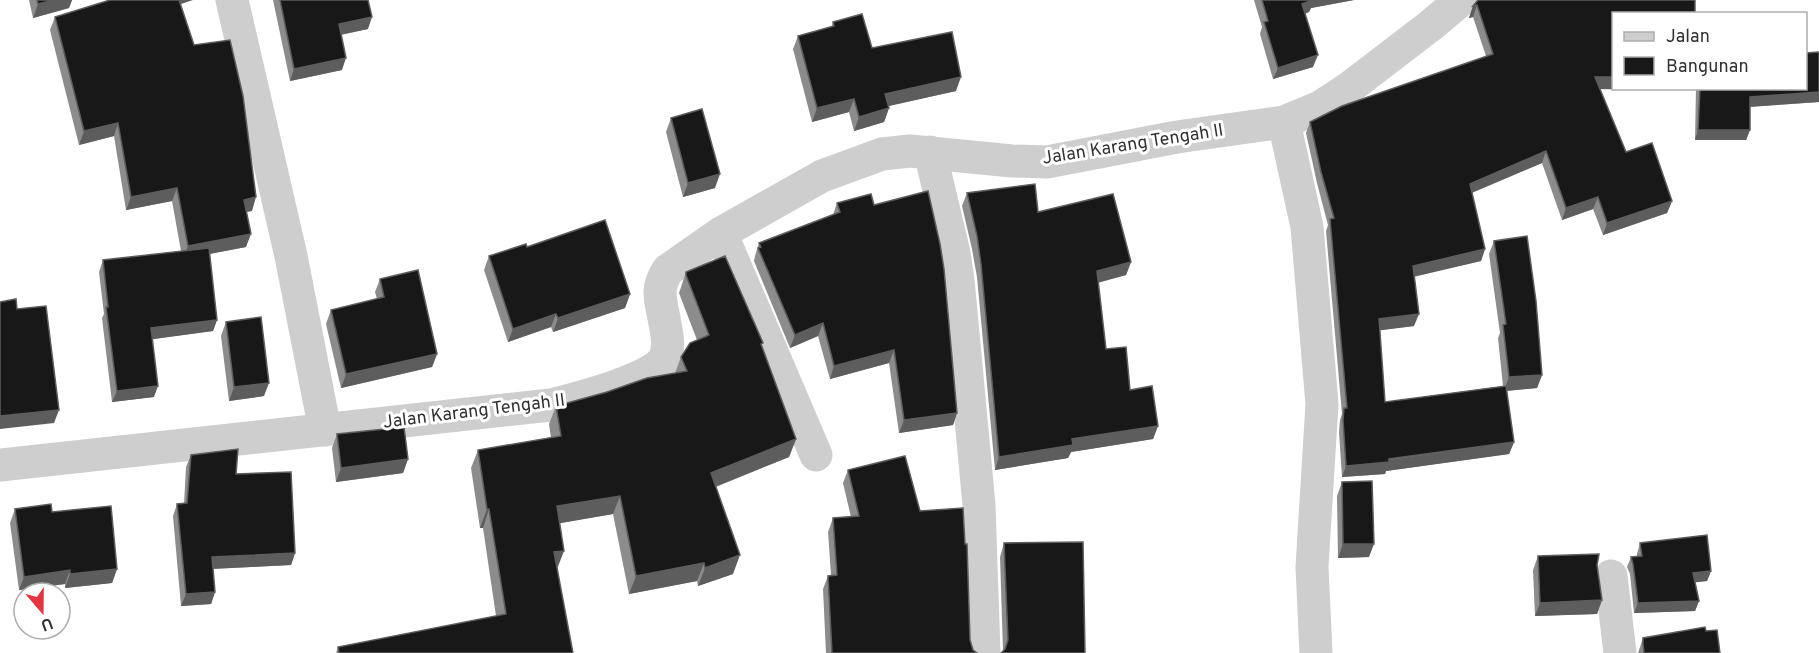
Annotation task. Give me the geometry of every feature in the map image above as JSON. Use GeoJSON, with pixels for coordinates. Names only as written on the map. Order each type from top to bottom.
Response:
{"type":"FeatureCollection","features":[{"type":"Feature","properties":{"kind":"street"},"geometry":{"type":"LineString","coordinates":[[232,0],[291,256],[325,430]]}},
{"type":"Feature","properties":{"kind":"street","name":"Jalan Karang Tengah II"},"geometry":{"type":"LineString","coordinates":[[0,465],[551,405],[590,395],[641,376],[660,365],[666,357],[668,344],[659,289],[668,270],[721,233],[822,176],[882,154],[910,151],[1012,161],[1047,162],[1177,137],[1284,122],[1320,107],[1349,88],[1461,0]]}},
{"type":"Feature","properties":{"kind":"street"},"geometry":{"type":"LineString","coordinates":[[1284,122],[1307,227],[1322,404],[1312,567],[1316,653]]}},
{"type":"Feature","properties":{"kind":"street"},"geometry":{"type":"LineString","coordinates":[[930,152],[954,253],[958,280],[979,505],[984,653]]}},
{"type":"Feature","properties":{"kind":"street"},"geometry":{"type":"LineString","coordinates":[[721,233],[816,455]]}},
{"type":"Feature","properties":{"kind":"street"},"geometry":{"type":"LineString","coordinates":[[1611,576],[1620,653]]}},
{"type":"Feature","properties":{"kind":"building"},"geometry":{"type":"Polygon","coordinates":[[[37,0],[54,0],[38,4],[37,0]]]}},
{"type":"Feature","properties":{"kind":"building"},"geometry":{"type":"Polygon","coordinates":[[[110,0],[179,0],[194,45],[230,40],[243,96],[256,197],[244,200],[251,234],[188,246],[177,188],[131,197],[118,123],[84,131],[55,17],[110,0]]]}},
{"type":"Feature","properties":{"kind":"building"},"geometry":{"type":"Polygon","coordinates":[[[280,0],[368,0],[372,17],[339,24],[346,58],[294,69],[280,0]]]}},
{"type":"Feature","properties":{"kind":"building"},"geometry":{"type":"Polygon","coordinates":[[[1262,0],[1313,0],[1302,4],[1318,55],[1278,68],[1264,22],[1268,21],[1262,0]]]}},
{"type":"Feature","properties":{"kind":"building"},"geometry":{"type":"Polygon","coordinates":[[[1478,0],[1695,0],[1695,12],[1612,12],[1612,77],[1595,77],[1626,152],[1652,143],[1672,201],[1607,223],[1598,197],[1566,208],[1546,151],[1470,184],[1485,249],[1413,266],[1419,314],[1379,319],[1385,402],[1506,386],[1514,442],[1389,459],[1389,462],[1346,466],[1343,420],[1344,408],[1347,408],[1330,219],[1334,218],[1310,122],[1342,106],[1493,54],[1477,5],[1473,6],[1478,0]]]}},
{"type":"Feature","properties":{"kind":"building"},"geometry":{"type":"Polygon","coordinates":[[[862,14],[872,48],[952,32],[961,77],[885,94],[889,108],[859,117],[854,99],[817,108],[798,36],[834,26],[833,22],[862,14]]]}},
{"type":"Feature","properties":{"kind":"building"},"geometry":{"type":"Polygon","coordinates":[[[1819,52],[1819,92],[1750,97],[1750,130],[1698,130],[1700,90],[1807,90],[1807,53],[1819,52]]]}},
{"type":"Feature","properties":{"kind":"building"},"geometry":{"type":"Polygon","coordinates":[[[702,109],[720,174],[688,183],[671,118],[702,109]]]}},
{"type":"Feature","properties":{"kind":"building"},"geometry":{"type":"Polygon","coordinates":[[[1035,184],[1038,212],[1113,194],[1131,262],[1097,271],[1106,349],[1126,347],[1130,390],[1152,386],[1158,426],[1072,439],[1073,445],[999,457],[981,264],[967,193],[1035,184]]]}},
{"type":"Feature","properties":{"kind":"building"},"geometry":{"type":"Polygon","coordinates":[[[928,191],[944,269],[957,413],[904,420],[894,350],[834,366],[823,323],[795,335],[758,248],[761,247],[759,243],[840,212],[837,203],[871,194],[874,205],[928,191]]]}},
{"type":"Feature","properties":{"kind":"building"},"geometry":{"type":"Polygon","coordinates":[[[605,220],[630,294],[558,318],[556,314],[513,329],[489,256],[526,244],[527,247],[605,220]]]}},
{"type":"Feature","properties":{"kind":"building"},"geometry":{"type":"Polygon","coordinates":[[[1527,236],[1536,301],[1542,375],[1509,377],[1503,325],[1506,324],[1494,241],[1527,236]]]}},
{"type":"Feature","properties":{"kind":"building"},"geometry":{"type":"Polygon","coordinates":[[[209,248],[217,320],[151,328],[158,386],[117,391],[106,307],[108,307],[103,260],[209,248]]]}},
{"type":"Feature","properties":{"kind":"building"},"geometry":{"type":"Polygon","coordinates":[[[725,256],[763,343],[761,344],[796,439],[711,473],[740,555],[705,568],[704,563],[636,576],[620,496],[557,506],[564,551],[554,552],[573,653],[339,653],[338,647],[506,614],[478,450],[561,436],[556,406],[647,378],[687,371],[681,357],[690,343],[709,335],[686,272],[725,256]]]}},
{"type":"Feature","properties":{"kind":"building"},"geometry":{"type":"Polygon","coordinates":[[[418,270],[437,354],[346,374],[331,310],[384,297],[380,279],[418,270]]]}},
{"type":"Feature","properties":{"kind":"building"},"geometry":{"type":"Polygon","coordinates":[[[16,299],[17,309],[46,306],[59,410],[0,416],[0,302],[16,299]]]}},
{"type":"Feature","properties":{"kind":"building"},"geometry":{"type":"Polygon","coordinates":[[[261,317],[269,383],[234,387],[226,322],[261,317]]]}},
{"type":"Feature","properties":{"kind":"building"},"geometry":{"type":"Polygon","coordinates":[[[404,427],[408,459],[341,468],[337,434],[404,427]]]}},
{"type":"Feature","properties":{"kind":"building"},"geometry":{"type":"Polygon","coordinates":[[[238,449],[236,474],[291,472],[295,553],[212,557],[215,592],[186,594],[177,504],[187,503],[191,455],[238,449]]]}},
{"type":"Feature","properties":{"kind":"building"},"geometry":{"type":"Polygon","coordinates":[[[905,456],[920,511],[963,508],[965,544],[967,544],[970,640],[973,650],[977,653],[832,653],[828,576],[837,575],[833,518],[859,516],[848,470],[905,456]]]}},
{"type":"Feature","properties":{"kind":"building"},"geometry":{"type":"Polygon","coordinates":[[[1372,481],[1374,544],[1343,544],[1342,482],[1372,481]]]}},
{"type":"Feature","properties":{"kind":"building"},"geometry":{"type":"Polygon","coordinates":[[[51,504],[52,512],[111,506],[117,569],[70,574],[70,570],[24,577],[15,509],[51,504]]]}},
{"type":"Feature","properties":{"kind":"building"},"geometry":{"type":"Polygon","coordinates":[[[1707,535],[1711,571],[1693,573],[1699,601],[1638,603],[1631,557],[1642,556],[1640,543],[1707,535]]]}},
{"type":"Feature","properties":{"kind":"building"},"geometry":{"type":"Polygon","coordinates":[[[1083,542],[1085,653],[1001,653],[1008,640],[1004,543],[1083,542]]]}},
{"type":"Feature","properties":{"kind":"building"},"geometry":{"type":"Polygon","coordinates":[[[1599,554],[1597,565],[1602,600],[1540,603],[1538,556],[1599,554]]]}},
{"type":"Feature","properties":{"kind":"building"},"geometry":{"type":"Polygon","coordinates":[[[1705,627],[1706,631],[1717,630],[1720,653],[1644,653],[1643,638],[1705,627]]]}}]}
